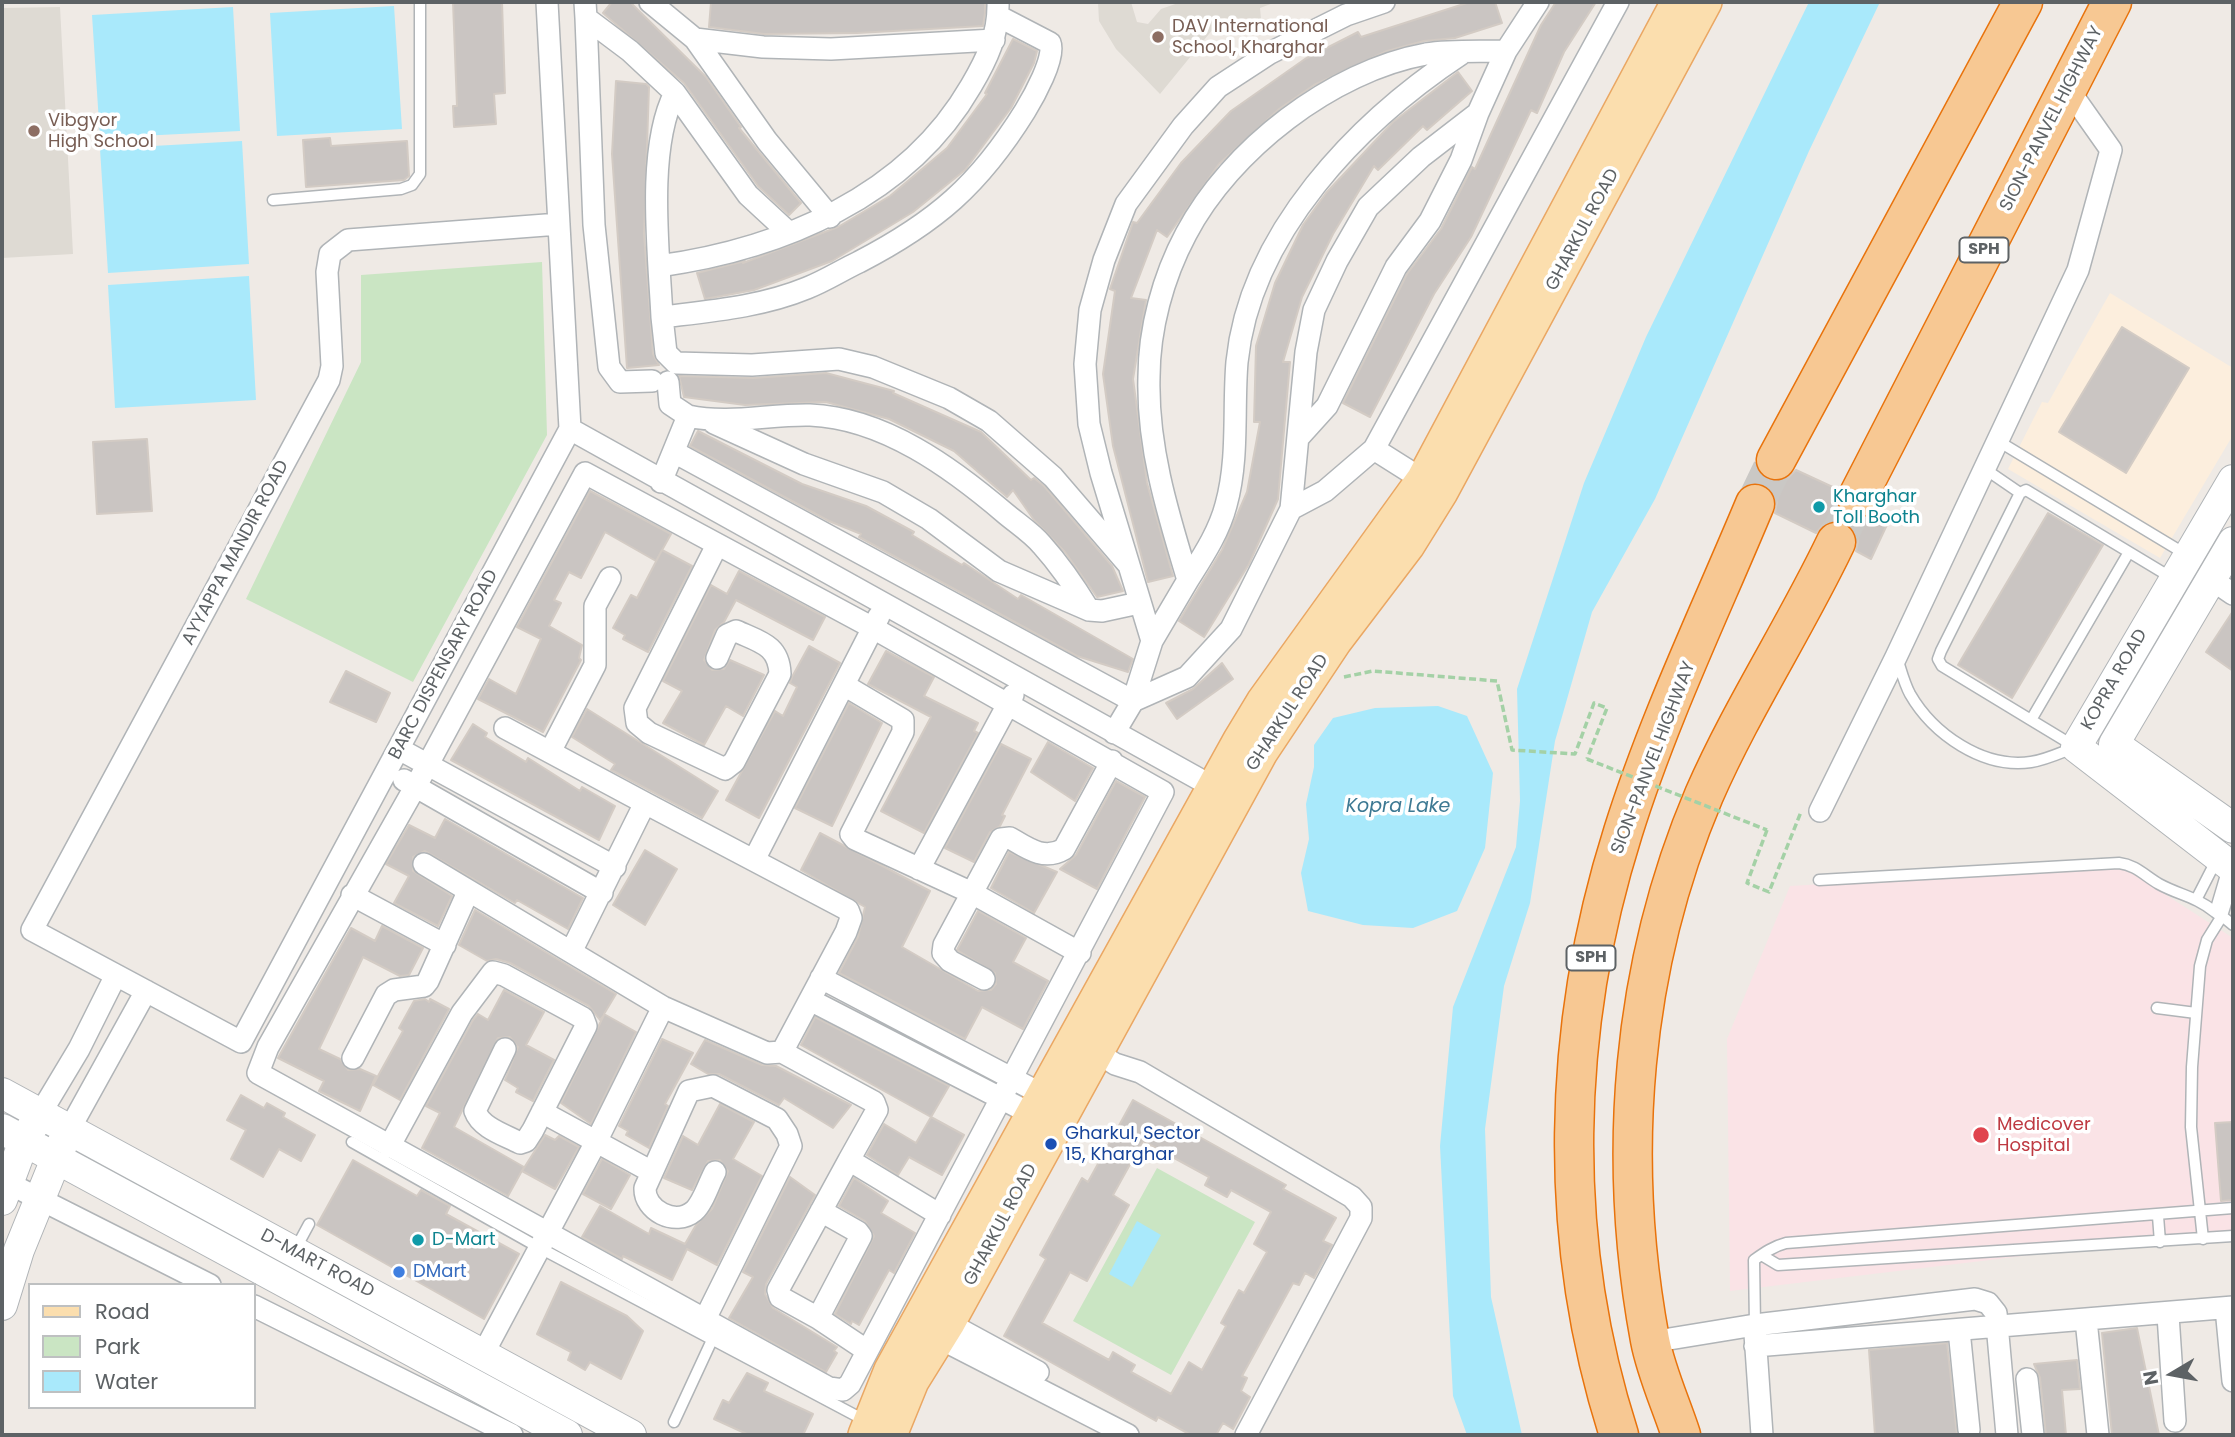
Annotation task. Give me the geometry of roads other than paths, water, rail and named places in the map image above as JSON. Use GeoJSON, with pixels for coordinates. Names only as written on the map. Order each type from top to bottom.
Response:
{"type":"FeatureCollection","features":[{"type":"Feature","properties":{"kind":"highway"},"geometry":{"type":"LineString","coordinates":[[1776,460],[2023,2]]}},
{"type":"Feature","properties":{"kind":"highway","name":"SION-PANVEL HIGHWAY"},"geometry":{"type":"LineString","coordinates":[[1857,498],[2112,2]]}},
{"type":"Feature","properties":{"kind":"highway","name":"SION-PANVEL HIGHWAY"},"geometry":{"type":"LineString","coordinates":[[1619,1435],[1594,1342],[1575,1214],[1574,1085],[1581,1020],[1602,906],[1623,831],[1647,765],[1755,504]]}},
{"type":"Feature","properties":{"kind":"highway"},"geometry":{"type":"LineString","coordinates":[[1681,1435],[1651,1342],[1634,1210],[1634,1089],[1650,969],[1668,898],[1704,796],[1836,542]]}},
{"type":"Feature","properties":{"kind":"main road","name":"GHARKUL ROAD"},"geometry":{"type":"LineString","coordinates":[[1224,794],[1272,733],[1304,685],[1408,545],[1432,486],[1678,2]]}},
{"type":"Feature","properties":{"kind":"main road","name":"GHARKUL ROAD"},"geometry":{"type":"LineString","coordinates":[[874,1431],[891,1370],[1049,1110],[1096,1052],[1224,794],[1263,702],[1432,486],[1705,2]]}},
{"type":"Feature","properties":{"kind":"main road","name":"KOPRA ROAD"},"geometry":{"type":"LineString","coordinates":[[2095,746],[2180,567],[2233,480]]}},
{"type":"Feature","properties":{"kind":"main road","name":"KOPRA ROAD"},"geometry":{"type":"LineString","coordinates":[[2095,746],[2222,587],[2233,542]]}},
{"type":"Feature","properties":{"kind":"main road","name":"KOPRA ROAD"},"geometry":{"type":"LineString","coordinates":[[2095,746],[2140,779],[2233,828]]}},
{"type":"Feature","properties":{"kind":"main road","name":"KOPRA ROAD"},"geometry":{"type":"LineString","coordinates":[[2140,779],[2228,867]]}},
{"type":"Feature","properties":{"kind":"main road","name":"D-MART ROAD"},"geometry":{"type":"LineString","coordinates":[[2,1093],[631,1435]]}},
{"type":"Feature","properties":{"kind":"main road","name":"GHARKUL ROAD"},"geometry":{"type":"LineString","coordinates":[[874,1431],[912,1381],[944,1331],[1049,1110]]}},
{"type":"Feature","properties":{"kind":"main road"},"geometry":{"type":"LineString","coordinates":[[5,1192],[13,1135],[40,1114]]}},
{"type":"Feature","properties":{"kind":"main road"},"geometry":{"type":"LineString","coordinates":[[2,1305],[39,1198],[69,1130]]}},
{"type":"Feature","properties":{"kind":"main road","name":"D-MART ROAD"},"geometry":{"type":"LineString","coordinates":[[13,1135],[567,1435]]}},
{"type":"Feature","properties":{"kind":"street"},"geometry":{"type":"LineString","coordinates":[[547,2],[570,429],[1224,794]]}},
{"type":"Feature","properties":{"kind":"street"},"geometry":{"type":"LineString","coordinates":[[1152,641],[1127,563],[1089,424],[1085,364],[1090,310],[1104,260],[1126,204],[1183,126],[1218,87],[1270,53],[1346,15],[1384,2]]}},
{"type":"Feature","properties":{"kind":"street"},"geometry":{"type":"LineString","coordinates":[[1299,437],[1327,406],[1396,267],[1430,221],[1461,160],[1478,113],[1506,51],[1538,2]]}},
{"type":"Feature","properties":{"kind":"street"},"geometry":{"type":"LineString","coordinates":[[1291,509],[1325,491],[1374,449],[1618,2]]}},
{"type":"Feature","properties":{"kind":"street"},"geometry":{"type":"LineString","coordinates":[[657,5],[695,39],[767,141],[830,217]]}},
{"type":"Feature","properties":{"kind":"street"},"geometry":{"type":"LineString","coordinates":[[659,265],[742,249],[830,217],[914,160],[959,107],[995,40],[998,9],[1050,43],[1052,51],[1034,97],[1002,149],[965,191],[909,236],[808,288],[737,308],[662,317]]}},
{"type":"Feature","properties":{"kind":"street"},"geometry":{"type":"LineString","coordinates":[[585,10],[594,225],[609,367],[620,382],[660,381],[670,404],[804,464],[883,492],[929,519],[999,571],[1089,610],[1102,611],[1139,603]]}},
{"type":"Feature","properties":{"kind":"street"},"geometry":{"type":"LineString","coordinates":[[585,10],[675,93],[748,195],[789,232]]}},
{"type":"Feature","properties":{"kind":"street"},"geometry":{"type":"LineString","coordinates":[[695,39],[764,47],[831,48],[995,40]]}},
{"type":"Feature","properties":{"kind":"street"},"geometry":{"type":"LineString","coordinates":[[1188,580],[1156,461],[1149,416],[1149,376],[1158,310],[1186,233],[1222,183],[1251,150],[1308,103],[1366,74],[1426,54],[1506,51]]}},
{"type":"Feature","properties":{"kind":"street"},"geometry":{"type":"LineString","coordinates":[[1114,733],[1133,701],[1152,641],[1216,532],[1226,505],[1233,466],[1237,360],[1247,314],[1276,243],[1305,198],[1343,151],[1423,79],[1463,52]]}},
{"type":"Feature","properties":{"kind":"street"},"geometry":{"type":"LineString","coordinates":[[1820,811],[1896,657],[2078,271],[2110,150],[2068,89]]}},
{"type":"Feature","properties":{"kind":"street"},"geometry":{"type":"LineString","coordinates":[[675,93],[664,114],[658,149],[659,265],[666,353],[676,363],[752,365],[839,359],[873,368],[949,398],[989,421],[1024,450],[1082,507],[1127,563]]}},
{"type":"Feature","properties":{"kind":"street"},"geometry":{"type":"LineString","coordinates":[[1133,701],[1187,677],[1231,629],[1291,509],[1306,352],[1314,310],[1337,261],[1368,207],[1421,157],[1478,113]]}},
{"type":"Feature","properties":{"kind":"street","name":"AYYAPPA MANDIR ROAD"},"geometry":{"type":"LineString","coordinates":[[146,991],[115,977],[33,930],[329,380],[332,366],[327,272],[330,254],[348,240],[559,224]]}},
{"type":"Feature","properties":{"kind":"street"},"geometry":{"type":"LineString","coordinates":[[698,418],[810,415],[876,430],[915,449],[977,490],[1041,543],[1089,610]]}},
{"type":"Feature","properties":{"kind":"street"},"geometry":{"type":"LineString","coordinates":[[661,482],[674,452],[698,418]]}},
{"type":"Feature","properties":{"kind":"street","name":"BARC DISPENSARY ROAD"},"geometry":{"type":"LineString","coordinates":[[146,991],[241,1042],[570,429]]}},
{"type":"Feature","properties":{"kind":"street"},"geometry":{"type":"LineString","coordinates":[[1374,449],[1432,486]]}},
{"type":"Feature","properties":{"kind":"street"},"geometry":{"type":"LineString","coordinates":[[674,452],[1133,701]]}},
{"type":"Feature","properties":{"kind":"street"},"geometry":{"type":"LineString","coordinates":[[590,474],[716,545],[873,628],[1163,792],[847,1388],[838,1391],[705,1319],[542,1240],[389,1147],[258,1073],[268,1047],[427,766],[581,476],[590,474]]}},
{"type":"Feature","properties":{"kind":"street"},"geometry":{"type":"LineString","coordinates":[[716,545],[635,708],[637,723],[649,733],[725,769],[733,762],[780,674],[779,660],[772,647],[736,631],[727,635],[716,658]]}},
{"type":"Feature","properties":{"kind":"street"},"geometry":{"type":"LineString","coordinates":[[550,752],[595,666],[595,606],[610,578]]}},
{"type":"Feature","properties":{"kind":"street"},"geometry":{"type":"LineString","coordinates":[[754,860],[886,604]]}},
{"type":"Feature","properties":{"kind":"street"},"geometry":{"type":"LineString","coordinates":[[919,869],[1021,680]]}},
{"type":"Feature","properties":{"kind":"street"},"geometry":{"type":"LineString","coordinates":[[844,685],[903,720],[903,732],[851,834],[855,839],[972,893],[1080,953]]}},
{"type":"Feature","properties":{"kind":"street"},"geometry":{"type":"LineString","coordinates":[[505,728],[848,910],[851,918],[782,1052]]}},
{"type":"Feature","properties":{"kind":"street"},"geometry":{"type":"LineString","coordinates":[[399,749],[615,867]]}},
{"type":"Feature","properties":{"kind":"street"},"geometry":{"type":"LineString","coordinates":[[984,979],[950,961],[943,953],[944,945],[1002,839],[1010,838],[1044,854],[1053,855],[1063,849],[1112,761]]}},
{"type":"Feature","properties":{"kind":"street"},"geometry":{"type":"LineString","coordinates":[[387,771],[602,893]]}},
{"type":"Feature","properties":{"kind":"street"},"geometry":{"type":"LineString","coordinates":[[571,951],[645,803]]}},
{"type":"Feature","properties":{"kind":"street"},"geometry":{"type":"LineString","coordinates":[[424,864],[663,1007],[767,1053],[782,1052],[874,1102],[877,1110],[778,1290],[780,1297],[866,1350]]}},
{"type":"Feature","properties":{"kind":"street"},"geometry":{"type":"LineString","coordinates":[[353,1058],[386,995],[394,990],[424,986],[468,892]]}},
{"type":"Feature","properties":{"kind":"street"},"geometry":{"type":"LineString","coordinates":[[352,895],[445,945]]}},
{"type":"Feature","properties":{"kind":"street"},"geometry":{"type":"LineString","coordinates":[[389,1147],[462,1013],[493,972],[504,975],[583,1018],[586,1026],[526,1141],[520,1143],[478,1119],[475,1111],[505,1049]]}},
{"type":"Feature","properties":{"kind":"street"},"geometry":{"type":"LineString","coordinates":[[40,1114],[79,1049],[115,977]]}},
{"type":"Feature","properties":{"kind":"street"},"geometry":{"type":"LineString","coordinates":[[821,978],[1013,1078],[1049,1110]]}},
{"type":"Feature","properties":{"kind":"street"},"geometry":{"type":"LineString","coordinates":[[69,1130],[146,991]]}},
{"type":"Feature","properties":{"kind":"street"},"geometry":{"type":"LineString","coordinates":[[810,1000],[1002,1098],[1049,1110]]}},
{"type":"Feature","properties":{"kind":"street"},"geometry":{"type":"LineString","coordinates":[[483,1354],[596,1142],[663,1007]]}},
{"type":"Feature","properties":{"kind":"street"},"geometry":{"type":"LineString","coordinates":[[1096,1052],[1188,1111]]}},
{"type":"Feature","properties":{"kind":"street"},"geometry":{"type":"LineString","coordinates":[[1137,1078],[1353,1197],[1361,1207],[1360,1218],[1246,1435]]}},
{"type":"Feature","properties":{"kind":"street"},"geometry":{"type":"LineString","coordinates":[[705,1319],[790,1146],[787,1134],[777,1119],[713,1086],[699,1087],[689,1091],[645,1188],[645,1198],[653,1208],[674,1219],[695,1210],[715,1172]]}},
{"type":"Feature","properties":{"kind":"street"},"geometry":{"type":"LineString","coordinates":[[542,1112],[652,1172]]}},
{"type":"Feature","properties":{"kind":"street"},"geometry":{"type":"LineString","coordinates":[[849,1160],[940,1215]]}},
{"type":"Feature","properties":{"kind":"street"},"geometry":{"type":"LineString","coordinates":[[5,1192],[39,1198],[206,1283]]}},
{"type":"Feature","properties":{"kind":"street"},"geometry":{"type":"LineString","coordinates":[[818,1318],[861,1236],[858,1231],[821,1211]]}},
{"type":"Feature","properties":{"kind":"street"},"geometry":{"type":"LineString","coordinates":[[1755,1336],[1975,1299],[1988,1303],[1996,1313],[2007,1435]]}},
{"type":"Feature","properties":{"kind":"street"},"geometry":{"type":"LineString","coordinates":[[256,1307],[512,1435]]}},
{"type":"Feature","properties":{"kind":"street"},"geometry":{"type":"LineString","coordinates":[[1651,1342],[1959,1330],[2168,1315],[2230,1307],[2233,1381]]}},
{"type":"Feature","properties":{"kind":"street"},"geometry":{"type":"LineString","coordinates":[[2168,1315],[2175,1421]]}},
{"type":"Feature","properties":{"kind":"street"},"geometry":{"type":"LineString","coordinates":[[2086,1320],[2098,1435]]}},
{"type":"Feature","properties":{"kind":"street"},"geometry":{"type":"LineString","coordinates":[[1959,1330],[1974,1429]]}},
{"type":"Feature","properties":{"kind":"street"},"geometry":{"type":"LineString","coordinates":[[944,1331],[1128,1435]]}},
{"type":"Feature","properties":{"kind":"street"},"geometry":{"type":"LineString","coordinates":[[1755,1336],[1762,1435]]}},
{"type":"Feature","properties":{"kind":"street"},"geometry":{"type":"LineString","coordinates":[[978,1350],[1038,1372]]}},
{"type":"Feature","properties":{"kind":"street"},"geometry":{"type":"LineString","coordinates":[[2027,1379],[2033,1435]]}},
{"type":"Feature","properties":{"kind":"lane"},"geometry":{"type":"LineString","coordinates":[[273,201],[401,189],[412,185],[420,174],[420,2]]}},
{"type":"Feature","properties":{"kind":"lane"},"geometry":{"type":"LineString","coordinates":[[1998,441],[2180,567]]}},
{"type":"Feature","properties":{"kind":"lane"},"geometry":{"type":"LineString","coordinates":[[1984,469],[2020,493]]}},
{"type":"Feature","properties":{"kind":"lane"},"geometry":{"type":"LineString","coordinates":[[2095,746],[2031,720],[1942,666],[1938,659],[2020,493],[2026,490],[2129,552],[2180,567]]}},
{"type":"Feature","properties":{"kind":"lane"},"geometry":{"type":"LineString","coordinates":[[2031,720],[2129,552]]}},
{"type":"Feature","properties":{"kind":"lane"},"geometry":{"type":"LineString","coordinates":[[1896,657],[1909,692],[1930,723],[1959,746],[1994,759],[2031,762],[2095,746]]}},
{"type":"Feature","properties":{"kind":"lane"},"geometry":{"type":"LineString","coordinates":[[1819,880],[2131,864],[2161,885],[2197,898],[2233,925]]}},
{"type":"Feature","properties":{"kind":"lane"},"geometry":{"type":"LineString","coordinates":[[2197,898],[2228,867]]}},
{"type":"Feature","properties":{"kind":"lane"},"geometry":{"type":"LineString","coordinates":[[2203,1239],[2191,1127],[2196,1013],[2200,966],[2218,914],[2228,867]]}},
{"type":"Feature","properties":{"kind":"lane"},"geometry":{"type":"LineString","coordinates":[[2157,1008],[2196,1013]]}},
{"type":"Feature","properties":{"kind":"lane"},"geometry":{"type":"LineString","coordinates":[[352,1142],[542,1240],[874,1431]]}},
{"type":"Feature","properties":{"kind":"lane"},"geometry":{"type":"LineString","coordinates":[[1755,1336],[1754,1260],[1763,1256],[1773,1246],[2233,1208]]}},
{"type":"Feature","properties":{"kind":"lane"},"geometry":{"type":"LineString","coordinates":[[2158,1216],[2160,1242]]}},
{"type":"Feature","properties":{"kind":"lane"},"geometry":{"type":"LineString","coordinates":[[294,1252],[309,1224]]}},
{"type":"Feature","properties":{"kind":"lane"},"geometry":{"type":"LineString","coordinates":[[1763,1256],[1777,1265],[2233,1237]]}},
{"type":"Feature","properties":{"kind":"lane"},"geometry":{"type":"LineString","coordinates":[[674,1422],[712,1340]]}},
{"type":"Feature","properties":{"kind":"water"},"geometry":{"type":"Polygon","coordinates":[[[1809,2],[1880,2],[1809,151],[1655,499],[1592,612],[1555,741],[1530,903],[1504,986],[1485,1129],[1491,1297],[1522,1435],[1467,1435],[1453,1396],[1440,1146],[1453,1007],[1516,847],[1520,801],[1517,689],[1584,483],[1646,337],[1809,2]]]}},
{"type":"Feature","properties":{"kind":"water"},"geometry":{"type":"Polygon","coordinates":[[[394,6],[402,129],[277,136],[270,13],[394,6]]]}},
{"type":"Feature","properties":{"kind":"water"},"geometry":{"type":"Polygon","coordinates":[[[233,7],[240,131],[100,138],[92,15],[233,7]]]}},
{"type":"Feature","properties":{"kind":"water"},"geometry":{"type":"Polygon","coordinates":[[[242,141],[249,264],[108,273],[100,149],[242,141]]]}},
{"type":"Feature","properties":{"kind":"water"},"geometry":{"type":"Polygon","coordinates":[[[249,276],[256,400],[115,408],[108,285],[249,276]]]}},
{"type":"Feature","properties":{"kind":"water","name":"Kopra Lake"},"geometry":{"type":"Polygon","coordinates":[[[1438,706],[1467,716],[1493,773],[1485,848],[1457,911],[1413,928],[1363,925],[1308,911],[1301,873],[1309,839],[1306,804],[1314,767],[1314,745],[1333,718],[1375,708],[1438,706]]]}},
{"type":"Feature","properties":{"kind":"water"},"geometry":{"type":"Polygon","coordinates":[[[1137,1221],[1161,1235],[1132,1287],[1109,1274],[1137,1221]]]}},
{"type":"Feature","properties":{"kind":"tunnel"},"geometry":{"type":"LineString","coordinates":[[1755,504],[1776,460]]}},
{"type":"Feature","properties":{"kind":"tunnel"},"geometry":{"type":"LineString","coordinates":[[1836,542],[1857,498]]}},
{"type":"Feature","properties":{"kind":"place","name":"DAV International School, Kharghar"},"geometry":{"type":"Point","coordinates":[1158,37]}},
{"type":"Feature","properties":{"kind":"place","name":"Vibgyor High School"},"geometry":{"type":"Point","coordinates":[34,131]}},
{"type":"Feature","properties":{"kind":"place","name":"Kharghar Toll Booth"},"geometry":{"type":"Point","coordinates":[1819,507]}},
{"type":"Feature","properties":{"kind":"place","name":"Medicover Hospital"},"geometry":{"type":"Point","coordinates":[1981,1135]}},
{"type":"Feature","properties":{"kind":"place","name":"Gharkul, Sector 15, Kharghar"},"geometry":{"type":"Point","coordinates":[1051,1144]}},
{"type":"Feature","properties":{"kind":"place","name":"D-Mart"},"geometry":{"type":"Point","coordinates":[418,1240]}},
{"type":"Feature","properties":{"kind":"place","name":"DMart"},"geometry":{"type":"Point","coordinates":[399,1272]}}]}
